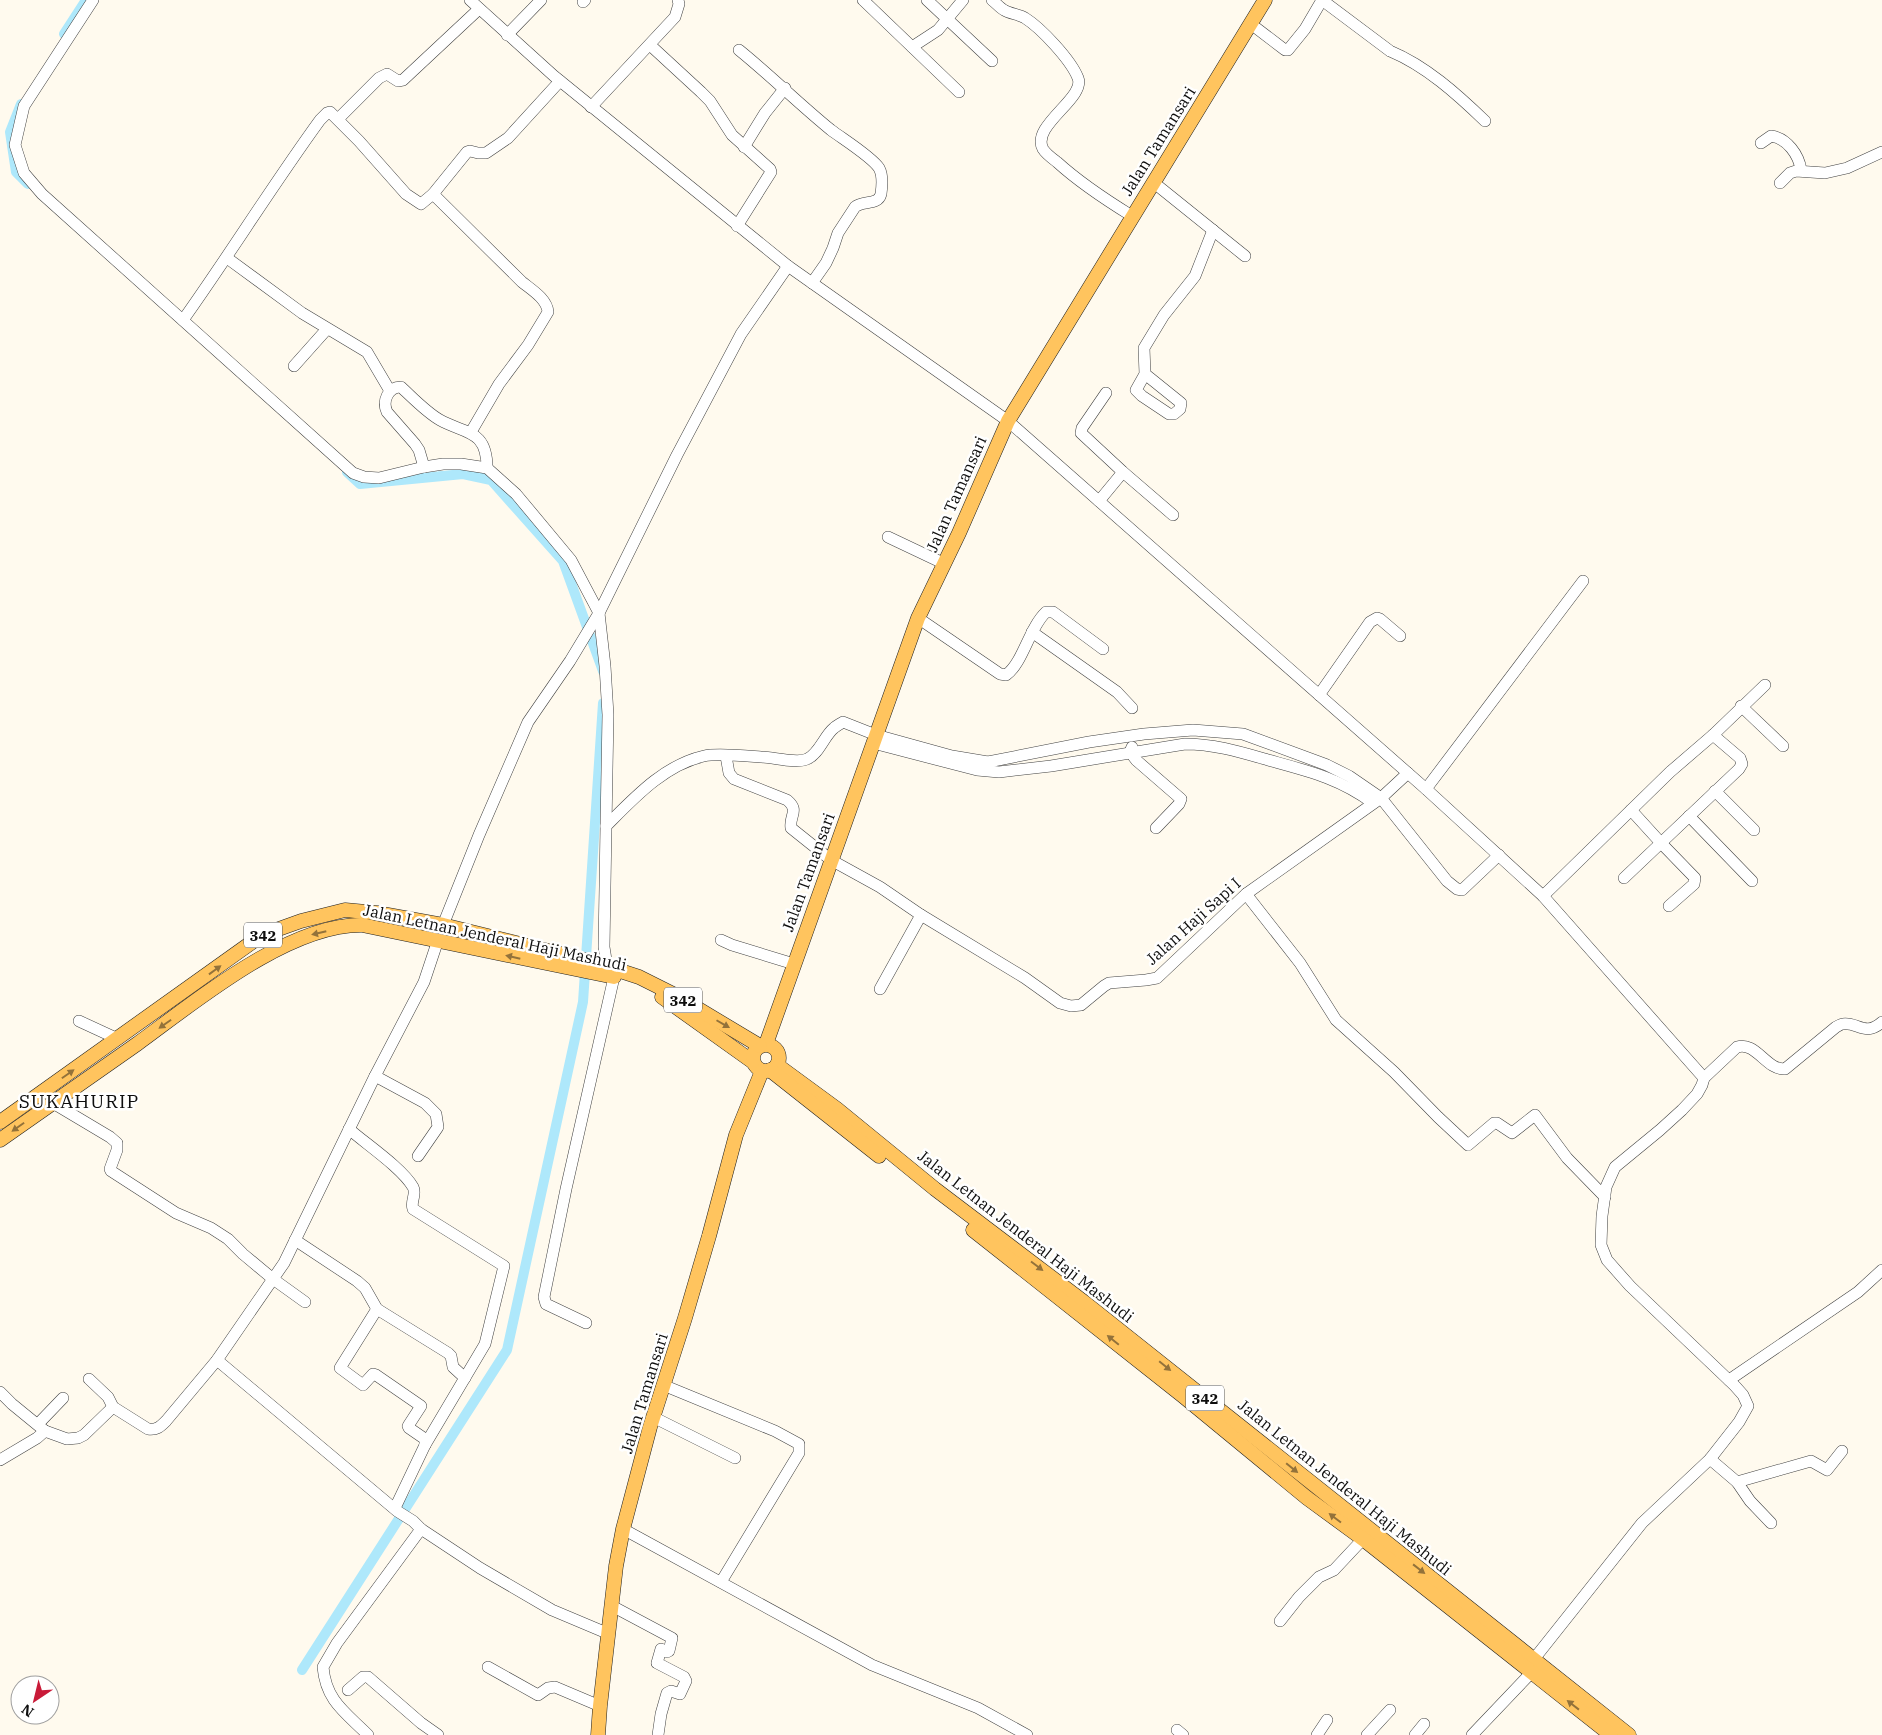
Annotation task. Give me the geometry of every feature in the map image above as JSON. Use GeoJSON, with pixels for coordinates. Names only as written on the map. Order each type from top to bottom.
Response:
{"type":"FeatureCollection","features":[{"type":"Feature","properties":{"kind":"main road","name":"Jalan Tamansari"},"geometry":{"type":"LineString","coordinates":[[598,1735],[616,1566],[623,1529],[653,1417],[685,1318],[736,1135],[766,1067],[753,1052],[763,1045],[794,964],[918,618],[945,564],[1008,421],[1264,0]]}},
{"type":"Feature","properties":{"kind":"main road","name":"Jalan Letnan Jenderal Haji Mashudi"},"geometry":{"type":"LineString","coordinates":[[0,1140],[34,1107],[118,1039],[262,935],[301,921],[345,910],[377,913],[443,924],[547,957]]}},
{"type":"Feature","properties":{"kind":"main road"},"geometry":{"type":"LineString","coordinates":[[345,910],[348,926]]}},
{"type":"Feature","properties":{"kind":"main road","name":"Jalan Letnan Jenderal Haji Mashudi"},"geometry":{"type":"LineString","coordinates":[[0,1122],[34,1107],[53,1103],[196,1002],[268,954],[308,935],[348,926],[362,925],[438,940],[547,957],[640,977],[763,1045]]}},
{"type":"Feature","properties":{"kind":"main road","name":"Jalan Letnan Jenderal Haji Mashudi"},"geometry":{"type":"LineString","coordinates":[[607,971],[653,992],[766,1067],[1080,1306],[1452,1603],[1531,1673],[1618,1733]]}},
{"type":"Feature","properties":{"kind":"main road"},"geometry":{"type":"LineString","coordinates":[[187,990],[196,1002]]}},
{"type":"Feature","properties":{"kind":"main road"},"geometry":{"type":"LineString","coordinates":[[763,1045],[772,1046],[779,1054],[766,1067]]}},
{"type":"Feature","properties":{"kind":"main road","name":"Jalan Letnan Jenderal Haji Mashudi"},"geometry":{"type":"LineString","coordinates":[[1186,1391],[1307,1498],[1452,1603],[1534,1659],[1618,1733]]}},
{"type":"Feature","properties":{"kind":"street"},"geometry":{"type":"LineString","coordinates":[[93,0],[24,106],[15,145],[24,173],[42,194],[353,472],[364,477],[378,478],[424,467],[460,464],[487,468],[516,494],[571,560],[596,616],[605,666],[608,715],[604,947],[607,971],[544,1297],[546,1304],[586,1323]]}},
{"type":"Feature","properties":{"kind":"street"},"geometry":{"type":"LineString","coordinates":[[470,0],[507,35],[591,107],[788,266],[1008,421],[1426,789],[1543,896],[1704,1078]]}},
{"type":"Feature","properties":{"kind":"street"},"geometry":{"type":"LineString","coordinates":[[507,35],[541,0]]}},
{"type":"Feature","properties":{"kind":"street"},"geometry":{"type":"LineString","coordinates":[[591,107],[675,17],[679,4],[678,0]]}},
{"type":"Feature","properties":{"kind":"street"},"geometry":{"type":"LineString","coordinates":[[863,0],[959,92]]}},
{"type":"Feature","properties":{"kind":"street"},"geometry":{"type":"LineString","coordinates":[[927,0],[992,61]]}},
{"type":"Feature","properties":{"kind":"street"},"geometry":{"type":"LineString","coordinates":[[912,47],[938,30],[963,0]]}},
{"type":"Feature","properties":{"kind":"street"},"geometry":{"type":"LineString","coordinates":[[992,0],[1004,10],[1023,16],[1040,28],[1060,51],[1078,77],[1078,88],[1043,132],[1042,144],[1044,150],[1069,173],[1103,199],[1132,216]]}},
{"type":"Feature","properties":{"kind":"street"},"geometry":{"type":"LineString","coordinates":[[1251,24],[1284,50],[1288,50],[1305,29],[1322,0],[1390,51],[1402,56],[1443,83],[1485,121]]}},
{"type":"Feature","properties":{"kind":"street"},"geometry":{"type":"LineString","coordinates":[[338,119],[379,78],[387,74],[398,81],[403,80],[479,9]]}},
{"type":"Feature","properties":{"kind":"street"},"geometry":{"type":"LineString","coordinates":[[650,45],[710,101],[732,135],[770,169],[771,172],[737,226]]}},
{"type":"Feature","properties":{"kind":"street"},"geometry":{"type":"LineString","coordinates":[[738,50],[878,167],[882,179],[879,198],[876,202],[859,204],[855,207],[838,232],[826,263],[812,283]]}},
{"type":"Feature","properties":{"kind":"street"},"geometry":{"type":"LineString","coordinates":[[182,320],[227,258],[276,181],[327,113],[330,112],[338,119],[412,198],[421,204],[434,194],[467,152],[486,153],[508,138],[560,81]]}},
{"type":"Feature","properties":{"kind":"street"},"geometry":{"type":"LineString","coordinates":[[744,147],[785,88]]}},
{"type":"Feature","properties":{"kind":"street"},"geometry":{"type":"LineString","coordinates":[[1761,143],[1772,136],[1781,138],[1796,153],[1802,170]]}},
{"type":"Feature","properties":{"kind":"street"},"geometry":{"type":"LineString","coordinates":[[1780,183],[1790,173],[1802,170],[1825,173],[1847,168],[1882,152]]}},
{"type":"Feature","properties":{"kind":"street"},"geometry":{"type":"LineString","coordinates":[[1152,182],[1245,256]]}},
{"type":"Feature","properties":{"kind":"street"},"geometry":{"type":"LineString","coordinates":[[434,194],[548,307],[548,312],[533,337],[499,384],[471,432]]}},
{"type":"Feature","properties":{"kind":"street"},"geometry":{"type":"LineString","coordinates":[[1145,374],[1144,348],[1164,315],[1195,276],[1212,230]]}},
{"type":"Feature","properties":{"kind":"street"},"geometry":{"type":"LineString","coordinates":[[227,258],[327,329],[367,352],[390,391]]}},
{"type":"Feature","properties":{"kind":"street"},"geometry":{"type":"LineString","coordinates":[[443,924],[528,722],[570,661],[596,616],[677,455],[741,334],[788,266]]}},
{"type":"Feature","properties":{"kind":"street"},"geometry":{"type":"LineString","coordinates":[[294,366],[327,329]]}},
{"type":"Feature","properties":{"kind":"street"},"geometry":{"type":"LineString","coordinates":[[424,467],[419,450],[384,406],[385,399],[390,391],[396,387],[401,387],[440,420],[471,432],[484,450],[487,457],[487,468]]}},
{"type":"Feature","properties":{"kind":"street"},"geometry":{"type":"LineString","coordinates":[[1106,393],[1081,432],[1123,472],[1173,515]]}},
{"type":"Feature","properties":{"kind":"street"},"geometry":{"type":"LineString","coordinates":[[1099,501],[1123,472]]}},
{"type":"Feature","properties":{"kind":"street"},"geometry":{"type":"LineString","coordinates":[[888,537],[945,564]]}},
{"type":"Feature","properties":{"kind":"street"},"geometry":{"type":"LineString","coordinates":[[1426,789],[1583,581]]}},
{"type":"Feature","properties":{"kind":"street"},"geometry":{"type":"LineString","coordinates":[[918,618],[1000,674],[1006,675],[1010,672],[1040,618],[1046,612],[1052,612],[1103,649]]}},
{"type":"Feature","properties":{"kind":"street"},"geometry":{"type":"LineString","coordinates":[[1319,695],[1370,622],[1377,618],[1380,619],[1400,636]]}},
{"type":"Feature","properties":{"kind":"street"},"geometry":{"type":"LineString","coordinates":[[1032,632],[1117,692],[1132,708]]}},
{"type":"Feature","properties":{"kind":"street"},"geometry":{"type":"LineString","coordinates":[[1543,896],[1670,772],[1713,735],[1765,685]]}},
{"type":"Feature","properties":{"kind":"street"},"geometry":{"type":"LineString","coordinates":[[1741,706],[1783,746]]}},
{"type":"Feature","properties":{"kind":"street"},"geometry":{"type":"LineString","coordinates":[[606,826],[646,786],[668,771],[705,756],[806,760],[834,727],[843,722],[874,739],[977,770],[999,772],[1051,766],[1185,744],[1220,747],[1323,775],[1377,801]]}},
{"type":"Feature","properties":{"kind":"street"},"geometry":{"type":"LineString","coordinates":[[874,739],[988,762],[1089,742],[1135,736],[1193,730],[1243,734],[1327,765],[1349,776],[1377,801],[1447,881],[1457,889],[1462,890],[1499,855]]}},
{"type":"Feature","properties":{"kind":"street"},"geometry":{"type":"LineString","coordinates":[[1624,878],[1739,769],[1742,764],[1740,758],[1713,735]]}},
{"type":"Feature","properties":{"kind":"street"},"geometry":{"type":"LineString","coordinates":[[1130,752],[1135,736]]}},
{"type":"Feature","properties":{"kind":"street"},"geometry":{"type":"LineString","coordinates":[[1130,752],[1181,799],[1179,804],[1156,828]]}},
{"type":"Feature","properties":{"kind":"street","name":"Jalan Haji Sapi I"},"geometry":{"type":"LineString","coordinates":[[726,756],[729,773],[734,779],[787,800],[793,805],[791,828],[831,860],[880,887],[921,915],[1026,978],[1060,1003],[1077,1007],[1109,983],[1157,978],[1246,894],[1377,801],[1408,774]]}},
{"type":"Feature","properties":{"kind":"street"},"geometry":{"type":"LineString","coordinates":[[1715,791],[1754,830]]}},
{"type":"Feature","properties":{"kind":"street"},"geometry":{"type":"LineString","coordinates":[[1631,810],[1696,880],[1670,906]]}},
{"type":"Feature","properties":{"kind":"street"},"geometry":{"type":"LineString","coordinates":[[1689,816],[1752,881]]}},
{"type":"Feature","properties":{"kind":"street"},"geometry":{"type":"LineString","coordinates":[[1246,894],[1300,964],[1336,1020],[1394,1072],[1438,1118],[1468,1145],[1494,1123],[1512,1133],[1535,1115],[1567,1158],[1605,1197]]}},
{"type":"Feature","properties":{"kind":"street"},"geometry":{"type":"LineString","coordinates":[[880,990],[921,915]]}},
{"type":"Feature","properties":{"kind":"street"},"geometry":{"type":"LineString","coordinates":[[89,1379],[108,1397],[113,1407],[148,1429],[159,1428],[217,1360],[284,1263],[375,1076],[424,982],[438,940]]}},
{"type":"Feature","properties":{"kind":"street"},"geometry":{"type":"LineString","coordinates":[[721,940],[794,964]]}},
{"type":"Feature","properties":{"kind":"street"},"geometry":{"type":"LineString","coordinates":[[79,1021],[118,1039]]}},
{"type":"Feature","properties":{"kind":"street"},"geometry":{"type":"LineString","coordinates":[[1534,1659],[1642,1523],[1710,1459],[1739,1422],[1748,1406],[1742,1395],[1729,1380],[1667,1323],[1606,1260],[1601,1245],[1602,1216],[1606,1187],[1615,1167],[1660,1130],[1687,1104],[1697,1094],[1704,1078],[1737,1047],[1744,1045],[1751,1048],[1778,1069],[1785,1069],[1836,1027],[1844,1024],[1869,1029],[1877,1027],[1882,1022]]}},
{"type":"Feature","properties":{"kind":"street"},"geometry":{"type":"LineString","coordinates":[[375,1076],[425,1103],[436,1114],[438,1127],[418,1156]]}},
{"type":"Feature","properties":{"kind":"street"},"geometry":{"type":"LineString","coordinates":[[53,1103],[117,1143],[117,1150],[110,1169],[112,1172],[176,1213],[211,1228],[228,1239],[273,1279],[306,1302]]}},
{"type":"Feature","properties":{"kind":"street"},"geometry":{"type":"LineString","coordinates":[[349,1129],[399,1171],[412,1186],[414,1195],[413,1209],[504,1266],[488,1336],[425,1445],[396,1510]]}},
{"type":"Feature","properties":{"kind":"street"},"geometry":{"type":"LineString","coordinates":[[295,1240],[357,1281],[365,1288],[377,1309],[448,1353],[451,1356],[452,1367],[465,1378]]}},
{"type":"Feature","properties":{"kind":"street"},"geometry":{"type":"LineString","coordinates":[[1729,1380],[1858,1292],[1882,1270]]}},
{"type":"Feature","properties":{"kind":"street"},"geometry":{"type":"LineString","coordinates":[[377,1309],[340,1368],[363,1385],[373,1374],[376,1375],[419,1404],[420,1408],[408,1426],[425,1439],[425,1445]]}},
{"type":"Feature","properties":{"kind":"street"},"geometry":{"type":"LineString","coordinates":[[217,1360],[396,1510],[421,1528],[480,1568],[552,1610],[609,1634]]}},
{"type":"Feature","properties":{"kind":"street"},"geometry":{"type":"LineString","coordinates":[[663,1386],[775,1431],[799,1444],[799,1453],[721,1582]]}},
{"type":"Feature","properties":{"kind":"street"},"geometry":{"type":"LineString","coordinates":[[0,1392],[7,1400],[42,1428],[68,1439],[84,1435],[113,1407]]}},
{"type":"Feature","properties":{"kind":"street"},"geometry":{"type":"LineString","coordinates":[[0,1460],[36,1438],[63,1398]]}},
{"type":"Feature","properties":{"kind":"street"},"geometry":{"type":"LineString","coordinates":[[653,1417],[735,1458]]}},
{"type":"Feature","properties":{"kind":"street"},"geometry":{"type":"LineString","coordinates":[[1737,1482],[1810,1461],[1827,1470],[1842,1451]]}},
{"type":"Feature","properties":{"kind":"street"},"geometry":{"type":"LineString","coordinates":[[1710,1459],[1737,1482],[1750,1501],[1772,1523]]}},
{"type":"Feature","properties":{"kind":"street"},"geometry":{"type":"LineString","coordinates":[[368,1735],[336,1703],[328,1691],[323,1667],[337,1644],[421,1528]]}},
{"type":"Feature","properties":{"kind":"street"},"geometry":{"type":"LineString","coordinates":[[623,1529],[872,1665],[978,1708],[1027,1735]]}},
{"type":"Feature","properties":{"kind":"street"},"geometry":{"type":"LineString","coordinates":[[1280,1621],[1299,1597],[1319,1577],[1334,1570],[1363,1539]]}},
{"type":"Feature","properties":{"kind":"street"},"geometry":{"type":"LineString","coordinates":[[612,1606],[672,1638],[669,1651],[661,1649],[657,1664],[684,1678],[686,1681],[680,1694],[671,1691],[667,1693],[658,1735]]}},
{"type":"Feature","properties":{"kind":"street"},"geometry":{"type":"LineString","coordinates":[[488,1668],[538,1695],[548,1688],[555,1687],[600,1706]]}},
{"type":"Feature","properties":{"kind":"street"},"geometry":{"type":"LineString","coordinates":[[1472,1735],[1531,1673]]}},
{"type":"Feature","properties":{"kind":"street"},"geometry":{"type":"LineString","coordinates":[[348,1690],[363,1677],[368,1677],[421,1723],[438,1735]]}},
{"type":"Feature","properties":{"kind":"street"},"geometry":{"type":"LineString","coordinates":[[1367,1735],[1390,1710]]}},
{"type":"Feature","properties":{"kind":"street"},"geometry":{"type":"LineString","coordinates":[[1317,1735],[1327,1720]]}},
{"type":"Feature","properties":{"kind":"street"},"geometry":{"type":"LineString","coordinates":[[1415,1735],[1424,1724]]}},
{"type":"Feature","properties":{"kind":"waterway"},"geometry":{"type":"LineString","coordinates":[[64,34],[86,0]]}},
{"type":"Feature","properties":{"kind":"waterway"},"geometry":{"type":"LineString","coordinates":[[21,104],[10,132],[16,172],[28,184]]}},
{"type":"Feature","properties":{"kind":"waterway"},"geometry":{"type":"LineString","coordinates":[[347,472],[360,484],[463,474],[491,480],[563,561],[603,671]]}},
{"type":"Feature","properties":{"kind":"waterway"},"geometry":{"type":"LineString","coordinates":[[302,1670],[507,1350],[583,1002],[603,703]]}},
{"type":"Feature","properties":{"kind":"district","name":"SUKAHURIP"},"geometry":{"type":"Point","coordinates":[79,1101]}}]}
